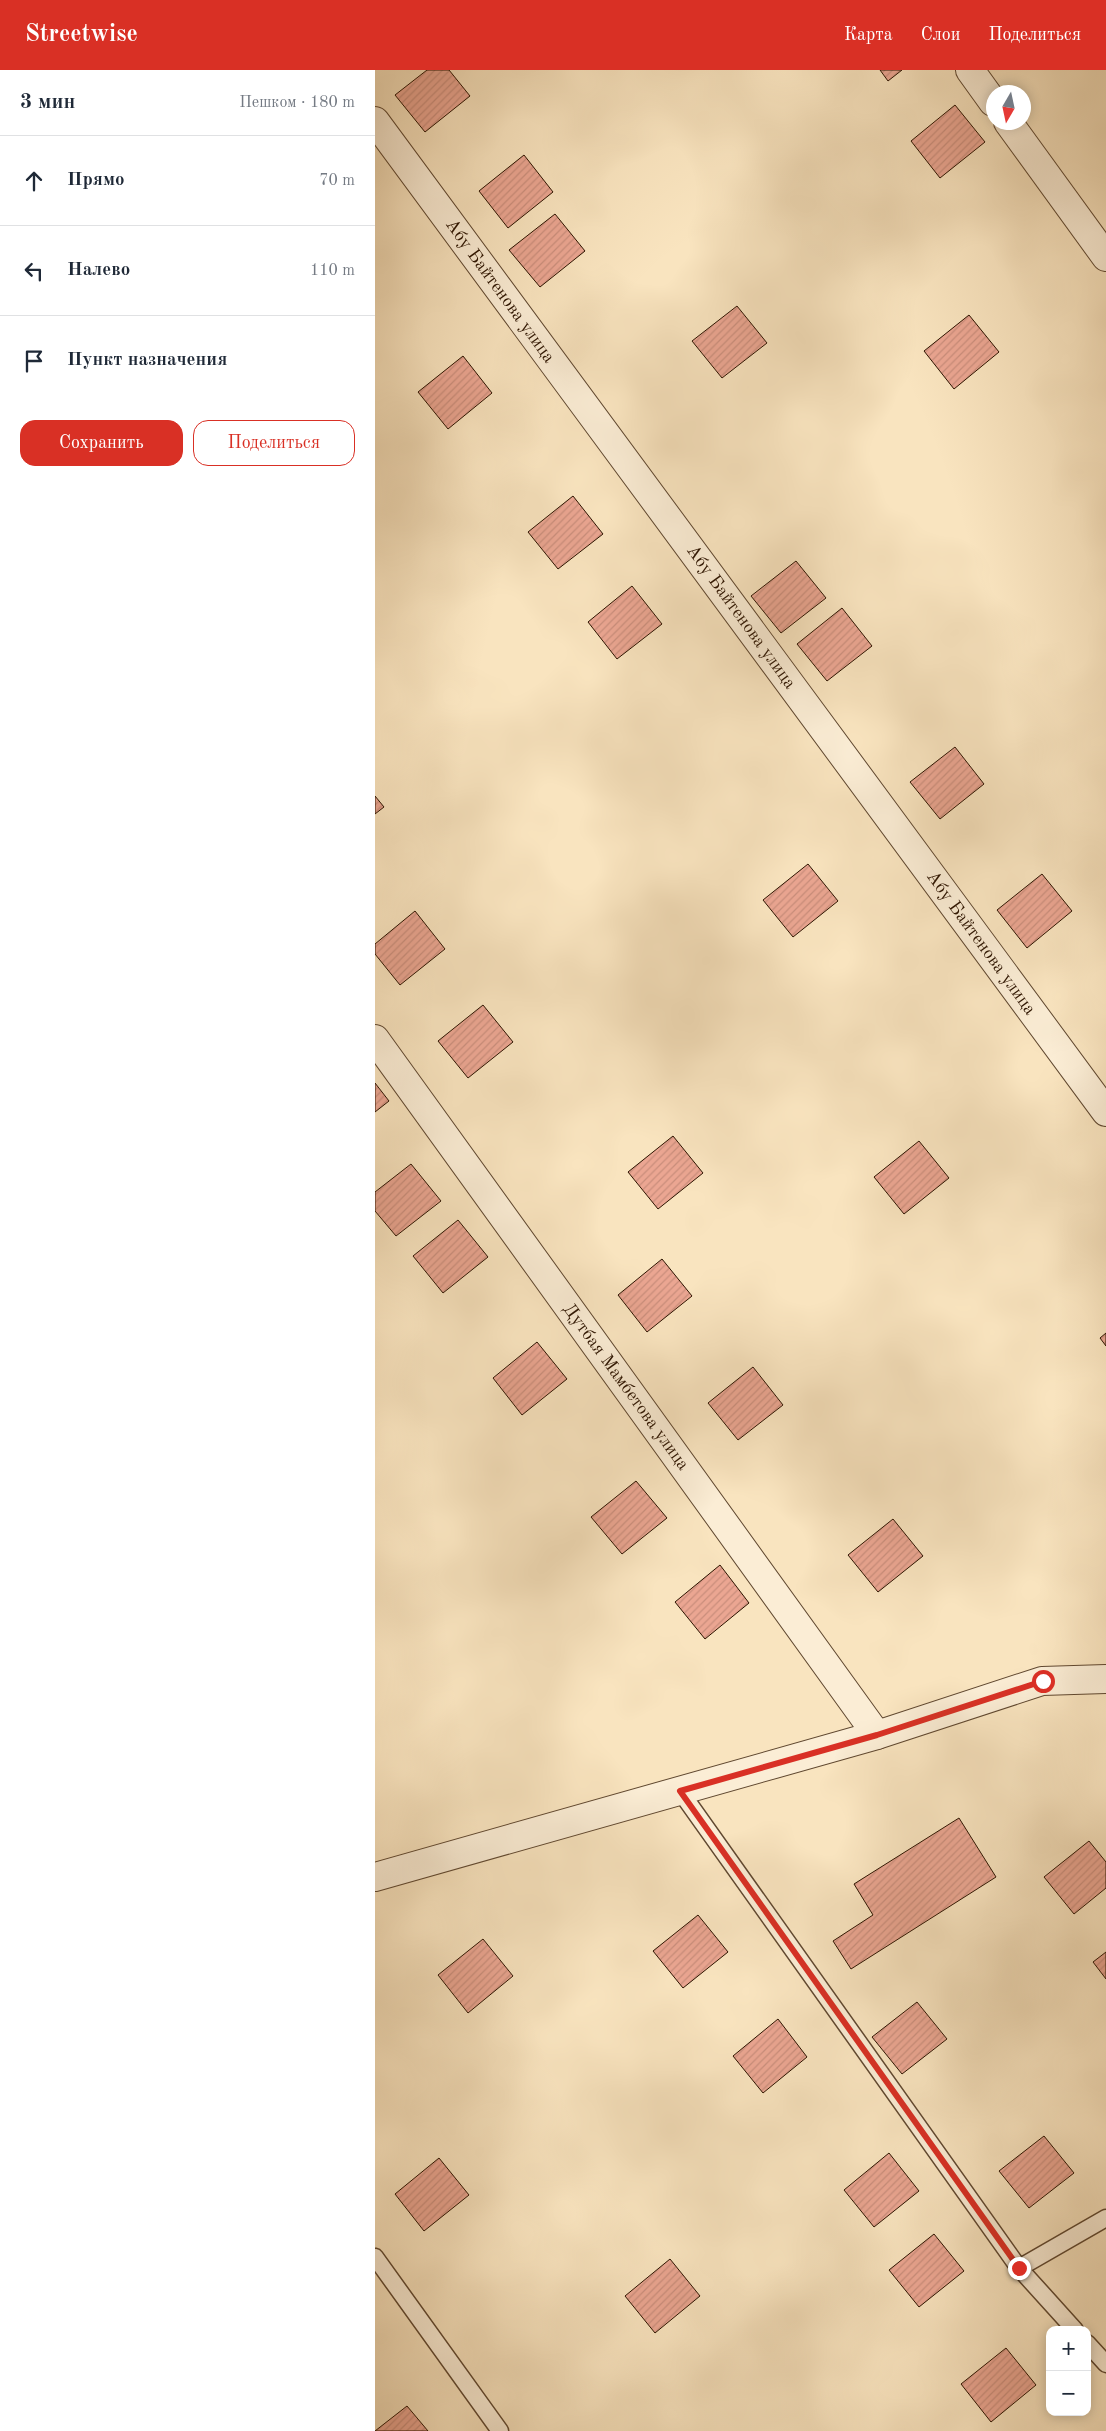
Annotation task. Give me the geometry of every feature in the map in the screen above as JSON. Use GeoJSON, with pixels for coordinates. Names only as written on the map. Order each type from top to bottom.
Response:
{"type":"FeatureCollection","features":[{"type":"Feature","properties":{"kind":"street"},"geometry":{"type":"LineString","coordinates":[[970,70],[986,92]]}},
{"type":"Feature","properties":{"kind":"street","name":"Абу Байтенова улица"},"geometry":{"type":"LineString","coordinates":[[375,121],[1106,1112]]}},
{"type":"Feature","properties":{"kind":"street"},"geometry":{"type":"LineString","coordinates":[[1014,130],[1106,257]]}},
{"type":"Feature","properties":{"kind":"street","name":"Дутбая Мамбетова улица"},"geometry":{"type":"LineString","coordinates":[[375,1039],[877,1735]]}},
{"type":"Feature","properties":{"kind":"street"},"geometry":{"type":"LineString","coordinates":[[375,1876],[877,1735],[1043,1681],[1106,1679]]}},
{"type":"Feature","properties":{"kind":"lane"},"geometry":{"type":"LineString","coordinates":[[680,1791],[1019,2268],[1071,2326]]}},
{"type":"Feature","properties":{"kind":"lane"},"geometry":{"type":"LineString","coordinates":[[1019,2268],[1106,2218]]}},
{"type":"Feature","properties":{"kind":"lane"},"geometry":{"type":"LineString","coordinates":[[375,2257],[500,2431]]}},
{"type":"Feature","properties":{"kind":"lane"},"geometry":{"type":"LineString","coordinates":[[1091,2347],[1106,2364]]}},
{"type":"Feature","properties":{"kind":"building"},"geometry":{"type":"Polygon","coordinates":[[[427,70],[449,70],[470,96],[425,132],[395,95],[427,70]]]}},
{"type":"Feature","properties":{"kind":"building"},"geometry":{"type":"Polygon","coordinates":[[[880,70],[902,70],[888,81],[880,70]]]}},
{"type":"Feature","properties":{"kind":"building"},"geometry":{"type":"Polygon","coordinates":[[[955,105],[985,142],[940,178],[911,141],[955,105]]]}},
{"type":"Feature","properties":{"kind":"building"},"geometry":{"type":"Polygon","coordinates":[[[524,155],[553,192],[508,228],[479,191],[524,155]]]}},
{"type":"Feature","properties":{"kind":"building"},"geometry":{"type":"Polygon","coordinates":[[[555,214],[585,251],[540,287],[509,250],[555,214]]]}},
{"type":"Feature","properties":{"kind":"building"},"geometry":{"type":"Polygon","coordinates":[[[737,306],[767,343],[722,378],[692,341],[737,306]]]}},
{"type":"Feature","properties":{"kind":"building"},"geometry":{"type":"Polygon","coordinates":[[[969,315],[999,352],[954,389],[924,351],[969,315]]]}},
{"type":"Feature","properties":{"kind":"building"},"geometry":{"type":"Polygon","coordinates":[[[463,356],[492,393],[448,429],[418,392],[463,356]]]}},
{"type":"Feature","properties":{"kind":"building"},"geometry":{"type":"Polygon","coordinates":[[[573,496],[603,534],[558,569],[528,532],[573,496]]]}},
{"type":"Feature","properties":{"kind":"building"},"geometry":{"type":"Polygon","coordinates":[[[796,561],[826,598],[781,633],[751,596],[796,561]]]}},
{"type":"Feature","properties":{"kind":"building"},"geometry":{"type":"Polygon","coordinates":[[[632,586],[662,624],[617,659],[588,622],[632,586]]]}},
{"type":"Feature","properties":{"kind":"building"},"geometry":{"type":"Polygon","coordinates":[[[842,608],[872,646],[827,681],[797,644],[842,608]]]}},
{"type":"Feature","properties":{"kind":"building"},"geometry":{"type":"Polygon","coordinates":[[[955,747],[984,784],[940,819],[910,782],[955,747]]]}},
{"type":"Feature","properties":{"kind":"building"},"geometry":{"type":"Polygon","coordinates":[[[375,796],[384,807],[375,814],[375,796]]]}},
{"type":"Feature","properties":{"kind":"building"},"geometry":{"type":"Polygon","coordinates":[[[808,864],[838,901],[793,937],[763,900],[808,864]]]}},
{"type":"Feature","properties":{"kind":"building"},"geometry":{"type":"Polygon","coordinates":[[[1042,874],[1072,911],[1027,948],[997,910],[1042,874]]]}},
{"type":"Feature","properties":{"kind":"building"},"geometry":{"type":"Polygon","coordinates":[[[415,911],[445,949],[400,985],[375,954],[375,944],[415,911]]]}},
{"type":"Feature","properties":{"kind":"building"},"geometry":{"type":"Polygon","coordinates":[[[483,1005],[513,1042],[468,1078],[438,1041],[483,1005]]]}},
{"type":"Feature","properties":{"kind":"building"},"geometry":{"type":"Polygon","coordinates":[[[375,1083],[389,1101],[375,1112],[375,1083]]]}},
{"type":"Feature","properties":{"kind":"building"},"geometry":{"type":"Polygon","coordinates":[[[673,1136],[703,1173],[658,1209],[628,1172],[673,1136]]]}},
{"type":"Feature","properties":{"kind":"building"},"geometry":{"type":"Polygon","coordinates":[[[919,1141],[949,1178],[904,1214],[874,1177],[919,1141]]]}},
{"type":"Feature","properties":{"kind":"building"},"geometry":{"type":"Polygon","coordinates":[[[411,1164],[441,1201],[396,1236],[375,1211],[375,1192],[411,1164]]]}},
{"type":"Feature","properties":{"kind":"building"},"geometry":{"type":"Polygon","coordinates":[[[458,1220],[488,1257],[443,1293],[413,1256],[458,1220]]]}},
{"type":"Feature","properties":{"kind":"building"},"geometry":{"type":"Polygon","coordinates":[[[662,1259],[692,1296],[647,1332],[618,1295],[662,1259]]]}},
{"type":"Feature","properties":{"kind":"building"},"geometry":{"type":"Polygon","coordinates":[[[1106,1333],[1106,1346],[1100,1338],[1106,1333]]]}},
{"type":"Feature","properties":{"kind":"building"},"geometry":{"type":"Polygon","coordinates":[[[537,1342],[567,1379],[522,1415],[493,1378],[537,1342]]]}},
{"type":"Feature","properties":{"kind":"building"},"geometry":{"type":"Polygon","coordinates":[[[753,1367],[783,1405],[738,1440],[708,1403],[753,1367]]]}},
{"type":"Feature","properties":{"kind":"building"},"geometry":{"type":"Polygon","coordinates":[[[636,1481],[667,1518],[622,1554],[591,1517],[636,1481]]]}},
{"type":"Feature","properties":{"kind":"building"},"geometry":{"type":"Polygon","coordinates":[[[893,1519],[923,1556],[878,1592],[848,1555],[893,1519]]]}},
{"type":"Feature","properties":{"kind":"building"},"geometry":{"type":"Polygon","coordinates":[[[720,1565],[749,1603],[705,1639],[675,1602],[720,1565]]]}},
{"type":"Feature","properties":{"kind":"building"},"geometry":{"type":"Polygon","coordinates":[[[959,1818],[996,1877],[851,1969],[833,1941],[873,1915],[854,1884],[959,1818]]]}},
{"type":"Feature","properties":{"kind":"building"},"geometry":{"type":"Polygon","coordinates":[[[1089,1841],[1106,1862],[1106,1888],[1074,1914],[1044,1877],[1089,1841]]]}},
{"type":"Feature","properties":{"kind":"building"},"geometry":{"type":"Polygon","coordinates":[[[698,1915],[728,1952],[683,1988],[653,1951],[698,1915]]]}},
{"type":"Feature","properties":{"kind":"building"},"geometry":{"type":"Polygon","coordinates":[[[483,1939],[513,1976],[468,2013],[438,1975],[483,1939]]]}},
{"type":"Feature","properties":{"kind":"building"},"geometry":{"type":"Polygon","coordinates":[[[1106,1952],[1106,1979],[1093,1962],[1106,1952]]]}},
{"type":"Feature","properties":{"kind":"building"},"geometry":{"type":"Polygon","coordinates":[[[917,2002],[947,2039],[902,2074],[872,2037],[917,2002]]]}},
{"type":"Feature","properties":{"kind":"building"},"geometry":{"type":"Polygon","coordinates":[[[778,2019],[807,2057],[763,2093],[733,2056],[778,2019]]]}},
{"type":"Feature","properties":{"kind":"building"},"geometry":{"type":"Polygon","coordinates":[[[1044,2136],[1074,2173],[1029,2208],[999,2171],[1044,2136]]]}},
{"type":"Feature","properties":{"kind":"building"},"geometry":{"type":"Polygon","coordinates":[[[889,2153],[919,2191],[874,2227],[844,2190],[889,2153]]]}},
{"type":"Feature","properties":{"kind":"building"},"geometry":{"type":"Polygon","coordinates":[[[439,2158],[469,2195],[424,2231],[395,2194],[439,2158]]]}},
{"type":"Feature","properties":{"kind":"building"},"geometry":{"type":"Polygon","coordinates":[[[934,2234],[964,2271],[919,2307],[889,2270],[934,2234]]]}},
{"type":"Feature","properties":{"kind":"building"},"geometry":{"type":"Polygon","coordinates":[[[670,2259],[700,2296],[655,2333],[625,2296],[670,2259]]]}},
{"type":"Feature","properties":{"kind":"building"},"geometry":{"type":"Polygon","coordinates":[[[1006,2348],[1036,2385],[991,2422],[961,2384],[1006,2348]]]}},
{"type":"Feature","properties":{"kind":"building"},"geometry":{"type":"Polygon","coordinates":[[[407,2406],[428,2431],[375,2431],[407,2406]]]}},
{"type":"Feature","properties":{"kind":"route"},"geometry":{"type":"LineString","coordinates":[[1019,2268],[680,1791],[877,1735],[1043,1681]]}}]}
